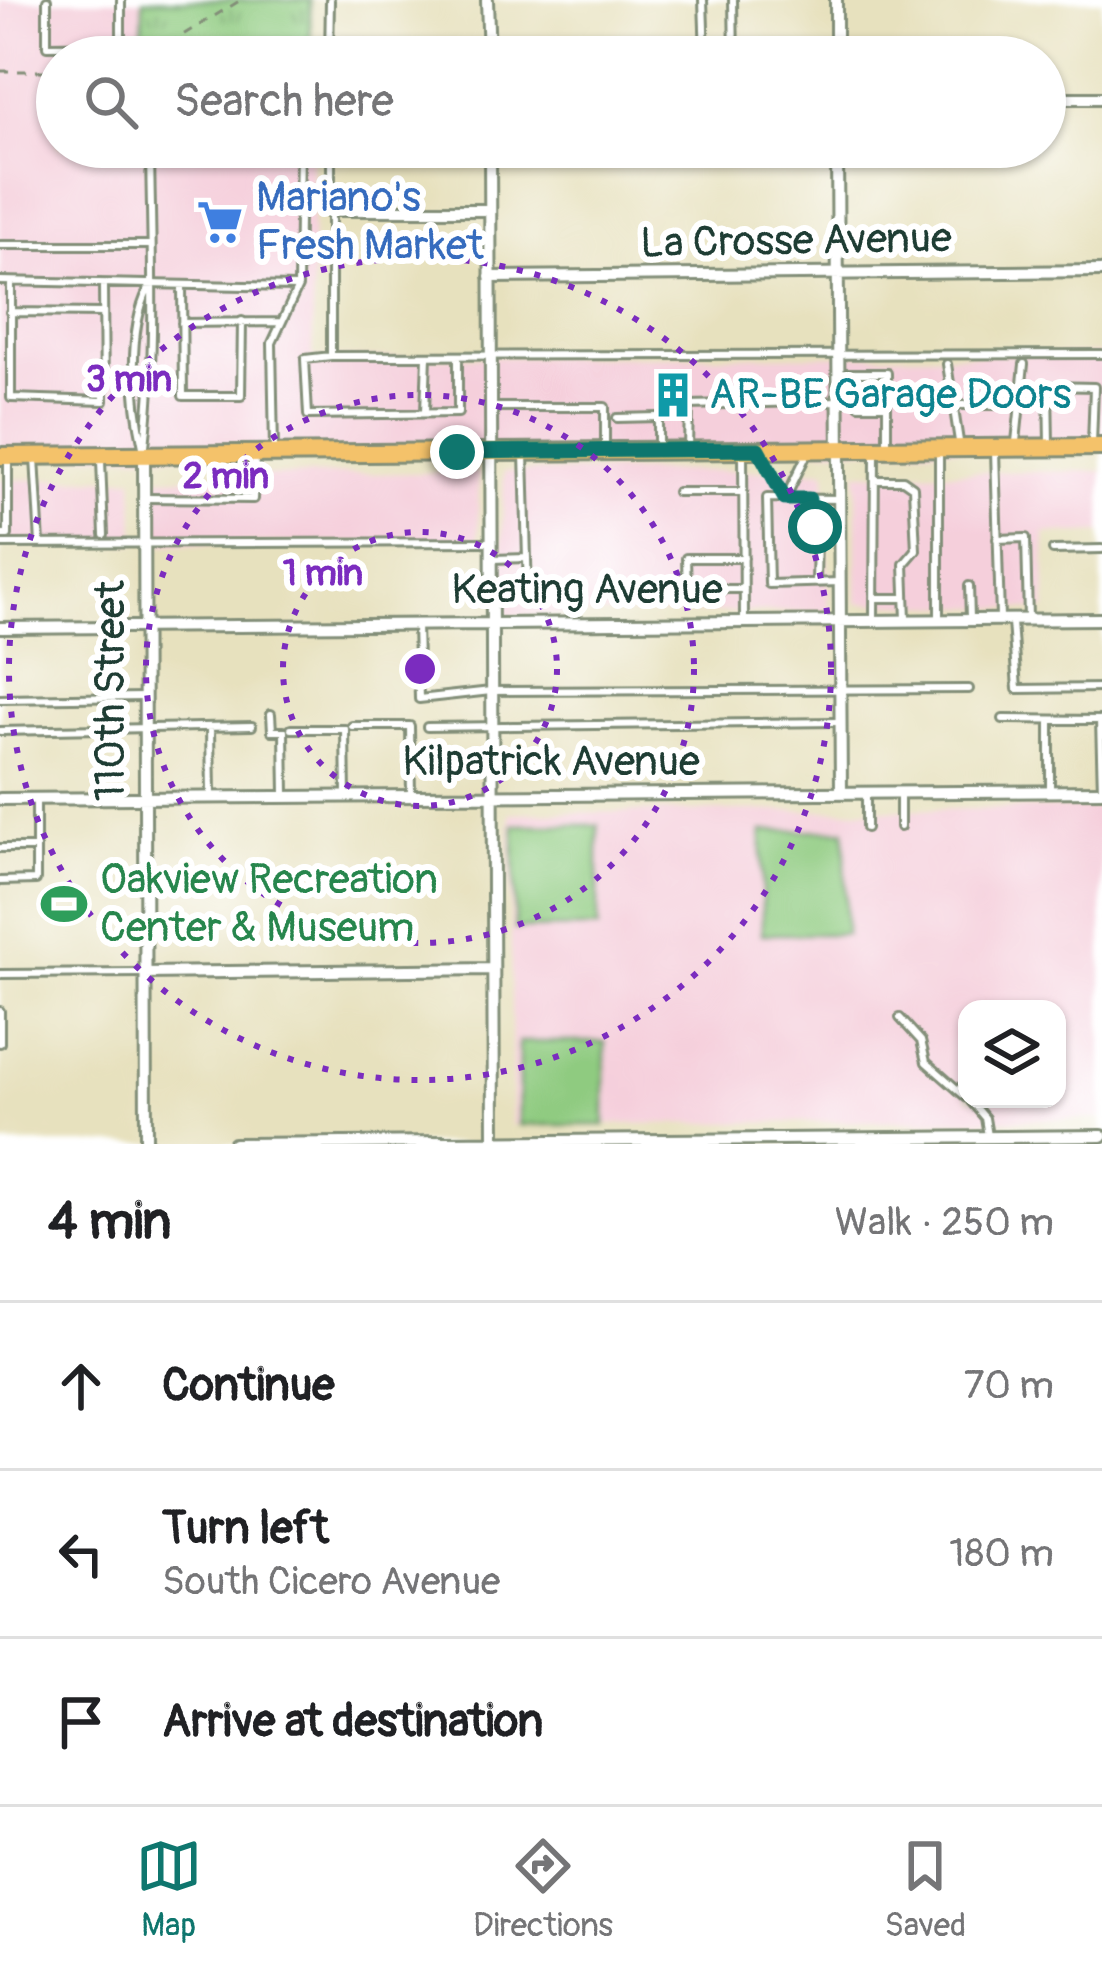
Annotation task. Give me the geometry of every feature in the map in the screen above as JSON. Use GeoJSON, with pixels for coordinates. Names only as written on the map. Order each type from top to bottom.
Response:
{"type":"FeatureCollection","features":[{"type":"Feature","properties":{"kind":"main road"},"geometry":{"type":"LineString","coordinates":[[4,456],[1097,447]]}},
{"type":"Feature","properties":{"kind":"street"},"geometry":{"type":"LineString","coordinates":[[488,0],[489,36]]}},
{"type":"Feature","properties":{"kind":"street"},"geometry":{"type":"LineString","coordinates":[[836,0],[836,36]]}},
{"type":"Feature","properties":{"kind":"street"},"geometry":{"type":"LineString","coordinates":[[1066,98],[1102,98]]}},
{"type":"Feature","properties":{"kind":"street"},"geometry":{"type":"LineString","coordinates":[[490,168],[494,1142]]}},
{"type":"Feature","properties":{"kind":"street"},"geometry":{"type":"LineString","coordinates":[[837,168],[842,793]]}},
{"type":"Feature","properties":{"kind":"street"},"geometry":{"type":"LineString","coordinates":[[332,210],[490,210]]}},
{"type":"Feature","properties":{"kind":"street","name":"La Crosse Avenue"},"geometry":{"type":"LineString","coordinates":[[490,277],[1102,271]]}},
{"type":"Feature","properties":{"kind":"street","name":"110th Street"},"geometry":{"type":"LineString","coordinates":[[144,455],[146,1144]]}},
{"type":"Feature","properties":{"kind":"street","name":"Keating Avenue"},"geometry":{"type":"LineString","coordinates":[[0,628],[1102,619]]}},
{"type":"Feature","properties":{"kind":"street","name":"Kilpatrick Avenue"},"geometry":{"type":"LineString","coordinates":[[0,799],[1102,791]]}},
{"type":"Feature","properties":{"kind":"street"},"geometry":{"type":"LineString","coordinates":[[144,973],[493,969]]}},
{"type":"Feature","properties":{"kind":"street"},"geometry":{"type":"LineString","coordinates":[[234,1144],[1102,1136]]}},
{"type":"Feature","properties":{"kind":"lane"},"geometry":{"type":"LineString","coordinates":[[47,0],[47,36]]}},
{"type":"Feature","properties":{"kind":"lane"},"geometry":{"type":"LineString","coordinates":[[121,0],[121,36]]}},
{"type":"Feature","properties":{"kind":"lane"},"geometry":{"type":"LineString","coordinates":[[329,36],[330,0]]}},
{"type":"Feature","properties":{"kind":"lane"},"geometry":{"type":"LineString","coordinates":[[703,0],[704,36]]}},
{"type":"Feature","properties":{"kind":"lane"},"geometry":{"type":"LineString","coordinates":[[733,0],[734,36]]}},
{"type":"Feature","properties":{"kind":"lane"},"geometry":{"type":"LineString","coordinates":[[144,455],[154,333],[149,286],[150,168]]}},
{"type":"Feature","properties":{"kind":"lane"},"geometry":{"type":"LineString","coordinates":[[144,498],[254,499],[264,454],[272,343],[298,286],[300,168]]}},
{"type":"Feature","properties":{"kind":"lane"},"geometry":{"type":"LineString","coordinates":[[331,168],[331,356]]}},
{"type":"Feature","properties":{"kind":"lane"},"geometry":{"type":"LineString","coordinates":[[0,245],[151,244]]}},
{"type":"Feature","properties":{"kind":"lane"},"geometry":{"type":"LineString","coordinates":[[0,280],[103,286],[298,286]]}},
{"type":"Feature","properties":{"kind":"lane"},"geometry":{"type":"LineString","coordinates":[[11,282],[11,398],[104,401],[103,286]]}},
{"type":"Feature","properties":{"kind":"lane"},"geometry":{"type":"LineString","coordinates":[[144,455],[137,421],[137,311],[149,286]]}},
{"type":"Feature","properties":{"kind":"lane"},"geometry":{"type":"LineString","coordinates":[[182,286],[183,395],[242,396],[242,322]]}},
{"type":"Feature","properties":{"kind":"lane"},"geometry":{"type":"LineString","coordinates":[[10,312],[103,313]]}},
{"type":"Feature","properties":{"kind":"lane"},"geometry":{"type":"LineString","coordinates":[[182,322],[281,322]]}},
{"type":"Feature","properties":{"kind":"lane"},"geometry":{"type":"LineString","coordinates":[[0,349],[10,349]]}},
{"type":"Feature","properties":{"kind":"lane"},"geometry":{"type":"LineString","coordinates":[[458,356],[458,412],[308,415],[305,359],[331,356],[1102,354]]}},
{"type":"Feature","properties":{"kind":"lane"},"geometry":{"type":"LineString","coordinates":[[425,413],[427,356]]}},
{"type":"Feature","properties":{"kind":"lane"},"geometry":{"type":"LineString","coordinates":[[947,364],[949,405],[957,415],[960,448]]}},
{"type":"Feature","properties":{"kind":"lane"},"geometry":{"type":"LineString","coordinates":[[1016,447],[1024,364]]}},
{"type":"Feature","properties":{"kind":"lane"},"geometry":{"type":"LineString","coordinates":[[839,373],[887,373],[875,480],[874,621]]}},
{"type":"Feature","properties":{"kind":"lane"},"geometry":{"type":"LineString","coordinates":[[1049,447],[1048,386],[1094,387],[1097,447]]}},
{"type":"Feature","properties":{"kind":"lane"},"geometry":{"type":"LineString","coordinates":[[688,450],[688,405],[839,401]]}},
{"type":"Feature","properties":{"kind":"lane"},"geometry":{"type":"LineString","coordinates":[[859,405],[887,405]]}},
{"type":"Feature","properties":{"kind":"lane"},"geometry":{"type":"LineString","coordinates":[[949,405],[1023,405]]}},
{"type":"Feature","properties":{"kind":"lane"},"geometry":{"type":"LineString","coordinates":[[490,407],[605,407],[605,450]]}},
{"type":"Feature","properties":{"kind":"lane"},"geometry":{"type":"LineString","coordinates":[[617,418],[658,417],[658,450]]}},
{"type":"Feature","properties":{"kind":"lane"},"geometry":{"type":"LineString","coordinates":[[938,448],[939,620]]}},
{"type":"Feature","properties":{"kind":"lane"},"geometry":{"type":"LineString","coordinates":[[995,448],[998,539],[1017,689],[1102,688]]}},
{"type":"Feature","properties":{"kind":"lane"},"geometry":{"type":"LineString","coordinates":[[750,449],[785,499]]}},
{"type":"Feature","properties":{"kind":"lane"},"geometry":{"type":"LineString","coordinates":[[744,622],[743,492],[750,449]]}},
{"type":"Feature","properties":{"kind":"lane"},"geometry":{"type":"LineString","coordinates":[[785,499],[810,449]]}},
{"type":"Feature","properties":{"kind":"lane"},"geometry":{"type":"LineString","coordinates":[[524,451],[528,594]]}},
{"type":"Feature","properties":{"kind":"lane"},"geometry":{"type":"LineString","coordinates":[[101,455],[104,535]]}},
{"type":"Feature","properties":{"kind":"lane"},"geometry":{"type":"LineString","coordinates":[[0,535],[8,535],[4,456]]}},
{"type":"Feature","properties":{"kind":"lane"},"geometry":{"type":"LineString","coordinates":[[35,456],[40,544]]}},
{"type":"Feature","properties":{"kind":"lane"},"geometry":{"type":"LineString","coordinates":[[875,480],[903,480],[913,488],[916,550],[904,564],[906,620]]}},
{"type":"Feature","properties":{"kind":"lane"},"geometry":{"type":"LineString","coordinates":[[677,492],[743,492]]}},
{"type":"Feature","properties":{"kind":"lane"},"geometry":{"type":"LineString","coordinates":[[840,499],[767,499],[769,584],[840,582]]}},
{"type":"Feature","properties":{"kind":"lane"},"geometry":{"type":"LineString","coordinates":[[809,499],[809,518],[817,534],[816,583]]}},
{"type":"Feature","properties":{"kind":"lane"},"geometry":{"type":"LineString","coordinates":[[998,539],[1026,538],[1028,619]]}},
{"type":"Feature","properties":{"kind":"lane"},"geometry":{"type":"LineString","coordinates":[[0,544],[490,542]]}},
{"type":"Feature","properties":{"kind":"lane"},"geometry":{"type":"LineString","coordinates":[[1053,550],[1102,549]]}},
{"type":"Feature","properties":{"kind":"lane"},"geometry":{"type":"LineString","coordinates":[[490,560],[527,558]]}},
{"type":"Feature","properties":{"kind":"lane"},"geometry":{"type":"LineString","coordinates":[[743,558],[686,558],[687,589],[744,589]]}},
{"type":"Feature","properties":{"kind":"lane"},"geometry":{"type":"LineString","coordinates":[[969,586],[970,620]]}},
{"type":"Feature","properties":{"kind":"lane"},"geometry":{"type":"LineString","coordinates":[[874,598],[905,598]]}},
{"type":"Feature","properties":{"kind":"lane"},"geometry":{"type":"LineString","coordinates":[[417,625],[419,699],[491,691],[969,688]]}},
{"type":"Feature","properties":{"kind":"lane"},"geometry":{"type":"LineString","coordinates":[[0,699],[144,697]]}},
{"type":"Feature","properties":{"kind":"lane"},"geometry":{"type":"LineString","coordinates":[[272,714],[272,731],[284,731],[285,797]]}},
{"type":"Feature","properties":{"kind":"lane"},"geometry":{"type":"LineString","coordinates":[[1003,719],[1100,720],[1102,791]]}},
{"type":"Feature","properties":{"kind":"lane"},"geometry":{"type":"LineString","coordinates":[[1050,720],[1050,791]]}},
{"type":"Feature","properties":{"kind":"lane"},"geometry":{"type":"LineString","coordinates":[[428,727],[841,722]]}},
{"type":"Feature","properties":{"kind":"lane"},"geometry":{"type":"LineString","coordinates":[[352,725],[410,726],[411,796]]}},
{"type":"Feature","properties":{"kind":"lane"},"geometry":{"type":"LineString","coordinates":[[0,731],[252,726]]}},
{"type":"Feature","properties":{"kind":"lane"},"geometry":{"type":"LineString","coordinates":[[210,727],[211,797]]}},
{"type":"Feature","properties":{"kind":"lane"},"geometry":{"type":"LineString","coordinates":[[291,729],[345,729],[346,796]]}},
{"type":"Feature","properties":{"kind":"lane"},"geometry":{"type":"LineString","coordinates":[[866,793],[866,828]]}},
{"type":"Feature","properties":{"kind":"lane"},"geometry":{"type":"LineString","coordinates":[[900,793],[900,827]]}},
{"type":"Feature","properties":{"kind":"lane"},"geometry":{"type":"LineString","coordinates":[[0,881],[36,880],[36,799]]}},
{"type":"Feature","properties":{"kind":"lane"},"geometry":{"type":"LineString","coordinates":[[0,848],[35,848]]}},
{"type":"Feature","properties":{"kind":"lane"},"geometry":{"type":"LineString","coordinates":[[0,974],[144,973]]}},
{"type":"Feature","properties":{"kind":"lane"},"geometry":{"type":"LineString","coordinates":[[0,1011],[0,1043]]}},
{"type":"Feature","properties":{"kind":"lane"},"geometry":{"type":"LineString","coordinates":[[900,1018],[920,1041],[926,1062],[958,1089]]}},
{"type":"Feature","properties":{"kind":"lane"},"geometry":{"type":"LineString","coordinates":[[976,1108],[985,1118],[988,1136]]}},
{"type":"Feature","properties":{"kind":"path"},"geometry":{"type":"LineString","coordinates":[[181,36],[241,0]]}},
{"type":"Feature","properties":{"kind":"path"},"geometry":{"type":"LineString","coordinates":[[0,71],[36,70]]}},
{"type":"Feature","properties":{"kind":"shaded area"},"geometry":{"type":"Polygon","coordinates":[[[0,0],[143,0],[143,36],[36,36],[36,168],[312,168],[313,358],[1102,354],[1102,447],[0,456],[0,0]]]}},
{"type":"Feature","properties":{"kind":"shaded area"},"geometry":{"type":"Polygon","coordinates":[[[826,470],[829,611],[507,616],[500,608],[504,472],[826,470]]]}},
{"type":"Feature","properties":{"kind":"shaded area"},"geometry":{"type":"Polygon","coordinates":[[[1102,471],[1102,533],[1045,533],[1046,610],[857,603],[857,473],[1102,471]]]}},
{"type":"Feature","properties":{"kind":"shaded area"},"geometry":{"type":"Polygon","coordinates":[[[479,472],[478,542],[155,544],[156,478],[479,472]]]}},
{"type":"Feature","properties":{"kind":"shaded area"},"geometry":{"type":"Polygon","coordinates":[[[134,478],[135,544],[0,544],[0,480],[134,478]]]}},
{"type":"Feature","properties":{"kind":"shaded area"},"geometry":{"type":"Polygon","coordinates":[[[1102,808],[1102,1119],[512,1125],[510,813],[1102,808]]]}},
{"type":"Feature","properties":{"kind":"green space"},"geometry":{"type":"Polygon","coordinates":[[[143,0],[310,0],[311,36],[142,35],[143,0]]]}},
{"type":"Feature","properties":{"kind":"green space"},"geometry":{"type":"Polygon","coordinates":[[[514,825],[598,825],[598,928],[515,929],[514,825]]]}},
{"type":"Feature","properties":{"kind":"green space"},"geometry":{"type":"Polygon","coordinates":[[[845,830],[846,934],[762,934],[762,831],[845,830]]]}},
{"type":"Feature","properties":{"kind":"green space"},"geometry":{"type":"Polygon","coordinates":[[[519,1042],[605,1042],[605,1125],[519,1125],[519,1042]]]}},
{"type":"Feature","properties":{"kind":"place","name":"Mariano's Fresh Market"},"geometry":{"type":"Point","coordinates":[220,222]}},
{"type":"Feature","properties":{"kind":"place","name":"AR-BE Garage Doors"},"geometry":{"type":"Point","coordinates":[673,395]}},
{"type":"Feature","properties":{"kind":"place","name":"Oakview Recreation Center & Museum"},"geometry":{"type":"Point","coordinates":[64,904]}},
{"type":"Feature","properties":{"kind":"route"},"geometry":{"type":"LineString","coordinates":[[457,452],[758,449],[774,470],[785,499],[809,499],[809,518],[815,527]]}}]}
